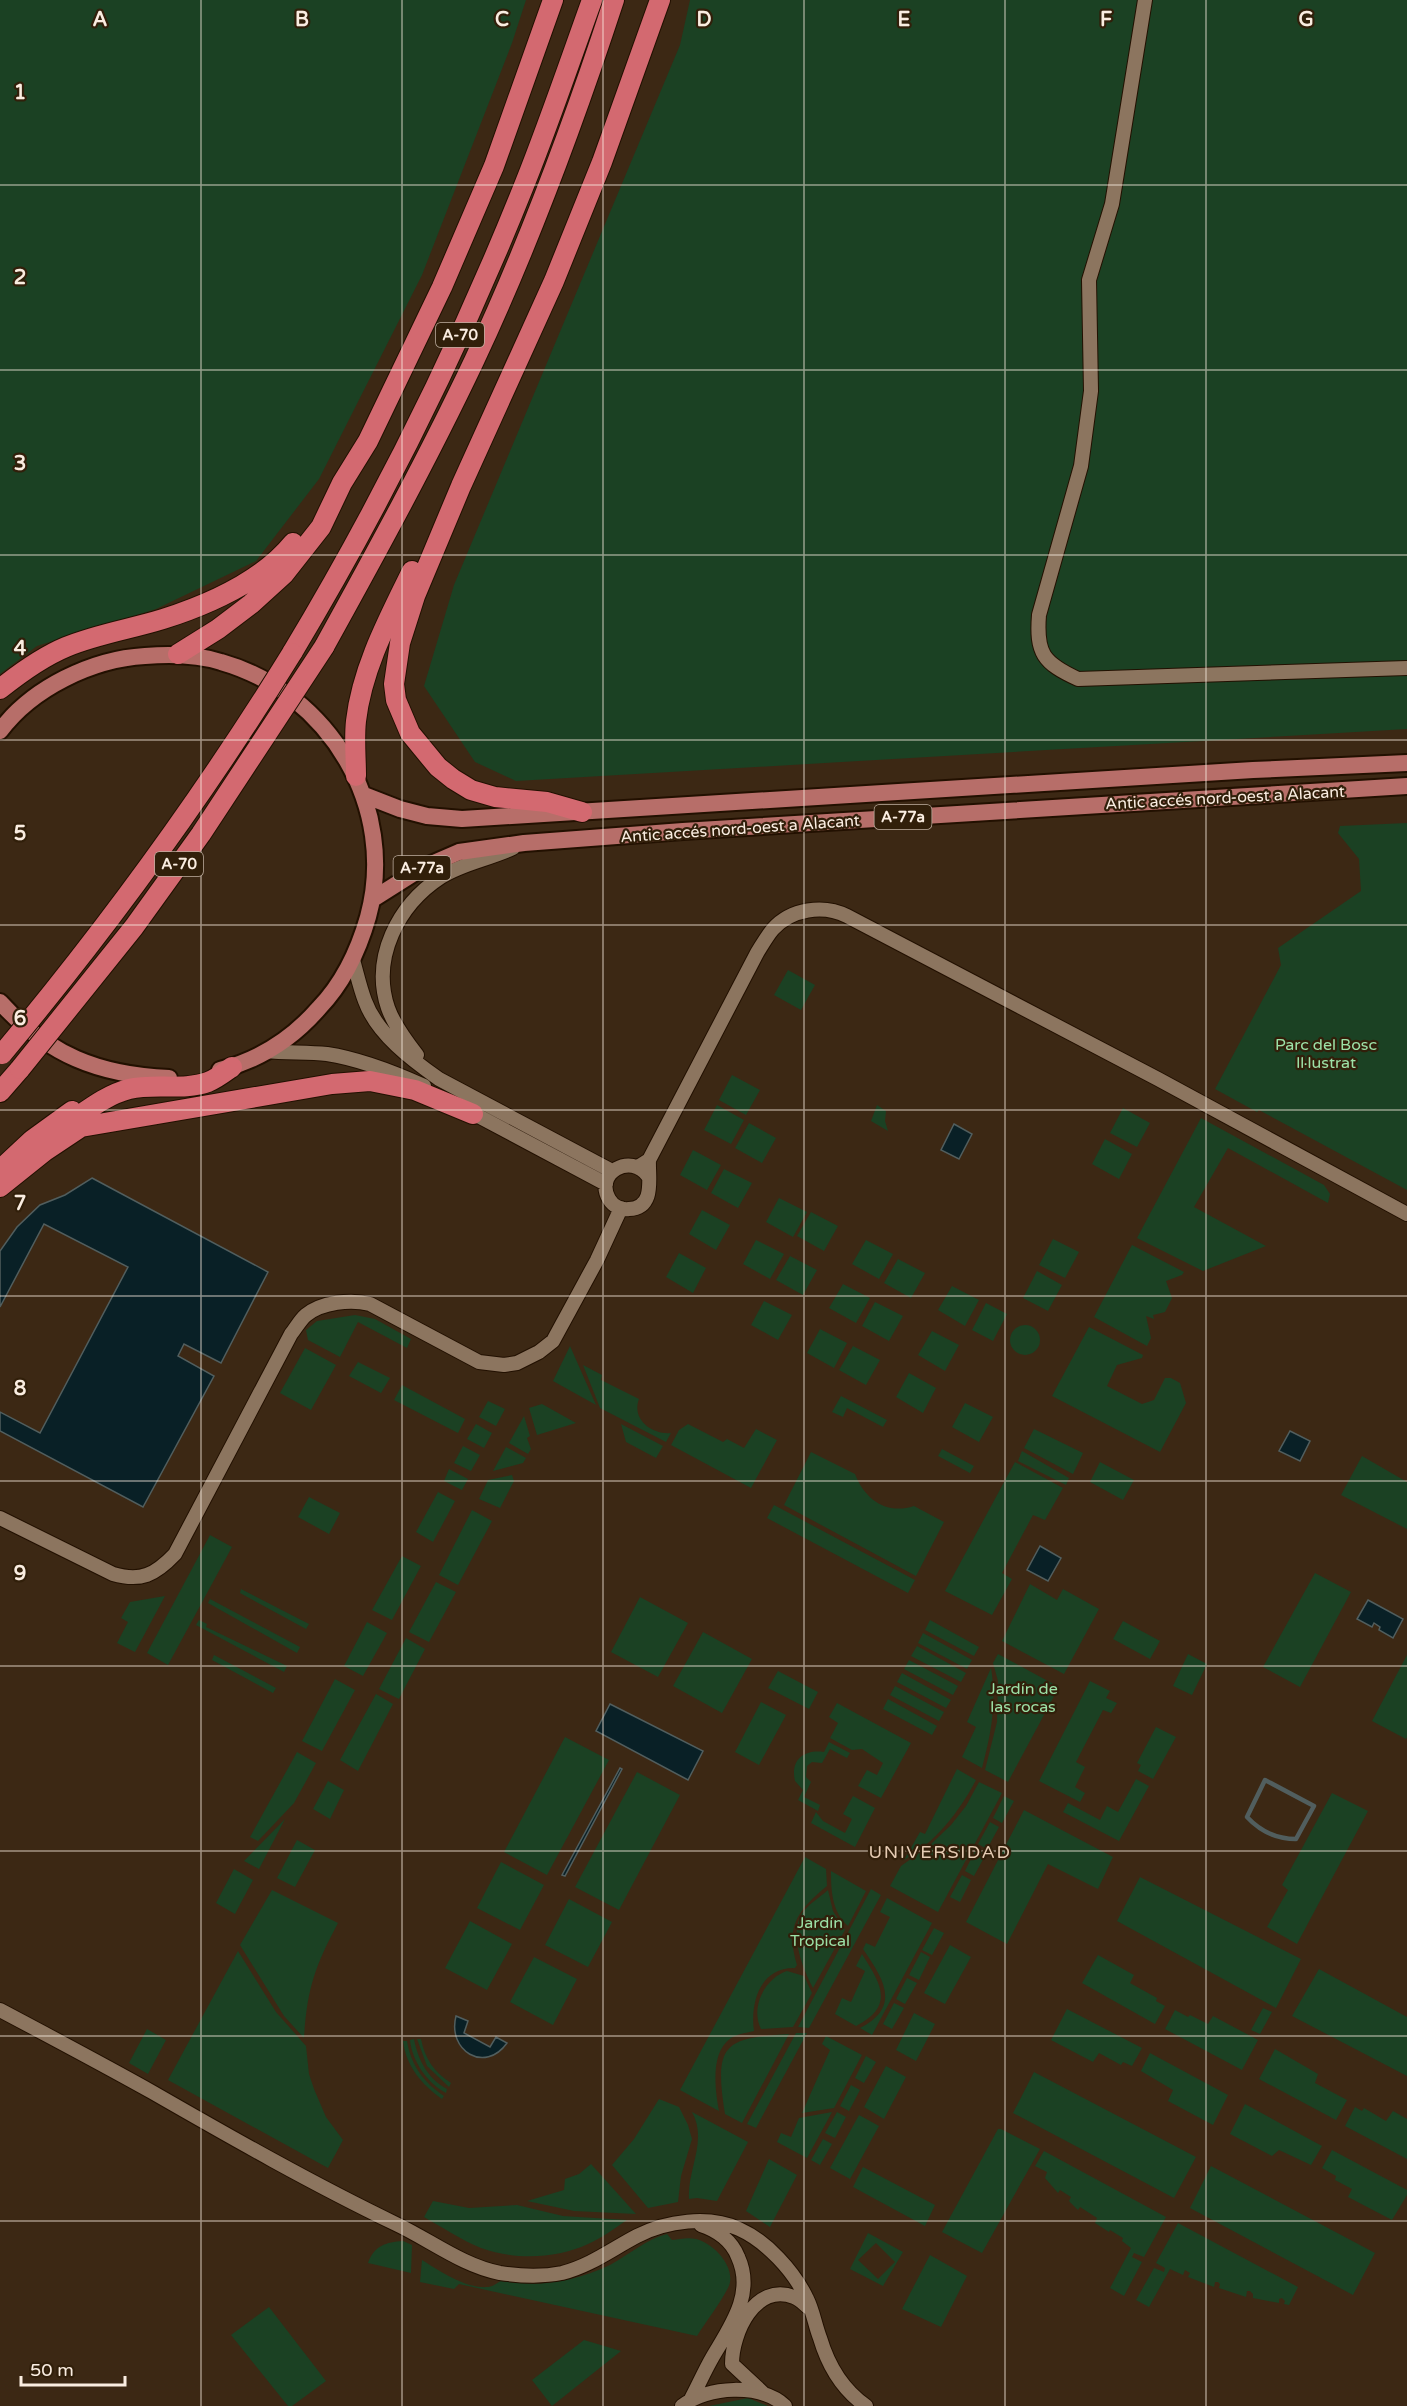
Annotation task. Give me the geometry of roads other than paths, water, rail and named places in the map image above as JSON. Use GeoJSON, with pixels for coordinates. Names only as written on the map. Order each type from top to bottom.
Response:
{"type":"FeatureCollection","features":[{"type":"Feature","properties":{"kind":"highway"},"geometry":{"type":"LineString","coordinates":[[178,654],[218,629],[284,574],[321,527],[342,483],[368,441],[466,234],[494,166],[553,0]]}},
{"type":"Feature","properties":{"kind":"highway","name":"A-70"},"geometry":{"type":"LineString","coordinates":[[1,1055],[75,966],[146,872],[203,791],[292,653],[344,565],[380,499],[462,330],[542,140],[592,0]]}},
{"type":"Feature","properties":{"kind":"highway","name":"A-70"},"geometry":{"type":"LineString","coordinates":[[0,1092],[121,944],[201,834],[324,647],[400,509],[475,359],[554,168],[591,71],[614,0]]}},
{"type":"Feature","properties":{"kind":"highway"},"geometry":{"type":"LineString","coordinates":[[582,812],[547,802],[495,797],[471,790],[438,767],[410,733],[401,716],[394,684],[400,643],[415,596],[461,486],[563,260],[602,162],[660,0]]}},
{"type":"Feature","properties":{"kind":"highway"},"geometry":{"type":"LineString","coordinates":[[0,689],[27,668],[64,647],[164,618],[205,603],[240,586],[280,559],[342,483]]}},
{"type":"Feature","properties":{"kind":"highway"},"geometry":{"type":"LineString","coordinates":[[356,776],[356,722],[362,690],[371,661],[413,569],[461,486]]}},
{"type":"Feature","properties":{"kind":"highway"},"geometry":{"type":"LineString","coordinates":[[0,1175],[59,1128],[104,1100],[127,1090],[146,1086],[178,1087],[210,1082],[232,1067]]}},
{"type":"Feature","properties":{"kind":"highway"},"geometry":{"type":"LineString","coordinates":[[0,1170],[32,1140],[63,1116],[116,1084],[134,1077]]}},
{"type":"Feature","properties":{"kind":"highway"},"geometry":{"type":"LineString","coordinates":[[0,1187],[81,1126],[332,1084],[370,1081],[415,1090],[473,1114]]}},
{"type":"Feature","properties":{"kind":"main road"},"geometry":{"type":"LineString","coordinates":[[0,731],[21,709],[43,691],[89,667],[126,657],[178,654],[219,661],[245,670],[282,690],[309,711],[326,729],[342,751],[364,795],[375,852],[373,899],[360,945],[330,997],[310,1019],[266,1051],[232,1067],[199,1075],[172,1078],[134,1077],[101,1069],[56,1050],[20,1024],[0,1002]]}},
{"type":"Feature","properties":{"kind":"main road","name":"Antic accés nord-oest a Alacant"},"geometry":{"type":"LineString","coordinates":[[364,795],[426,816],[462,819],[1407,763]]}},
{"type":"Feature","properties":{"kind":"main road","name":"Antic accés nord-oest a Alacant"},"geometry":{"type":"LineString","coordinates":[[373,899],[422,868],[451,855],[476,849],[524,843],[1407,786]]}},
{"type":"Feature","properties":{"kind":"street"},"geometry":{"type":"LineString","coordinates":[[1145,0],[1112,204],[1089,280],[1090,391],[1080,466],[1039,615],[1037,638],[1046,660],[1060,671],[1078,679],[1407,668]]}},
{"type":"Feature","properties":{"kind":"street"},"geometry":{"type":"LineString","coordinates":[[439,1079],[402,1035],[389,1009],[383,985],[388,942],[407,906],[441,877],[467,864],[492,858],[524,843]]}},
{"type":"Feature","properties":{"kind":"street"},"geometry":{"type":"LineString","coordinates":[[645,1168],[625,1165],[612,1171],[606,1184],[608,1197],[612,1203],[626,1209],[638,1207],[648,1197],[650,1184],[645,1168],[772,929],[797,912],[827,909],[847,916],[1158,1079],[1407,1214]]}},
{"type":"Feature","properties":{"kind":"street"},"geometry":{"type":"LineString","coordinates":[[353,960],[366,1003],[375,1019],[398,1047],[439,1079],[612,1171]]}},
{"type":"Feature","properties":{"kind":"street"},"geometry":{"type":"LineString","coordinates":[[266,1051],[326,1054],[362,1062],[397,1074],[434,1091],[606,1184]]}},
{"type":"Feature","properties":{"kind":"street"},"geometry":{"type":"LineString","coordinates":[[0,1518],[113,1574],[130,1579],[154,1572],[175,1554],[291,1334],[306,1315],[320,1307],[344,1302],[363,1302],[479,1362],[504,1365],[517,1363],[539,1352],[553,1341],[626,1209]]}},
{"type":"Feature","properties":{"kind":"street"},"geometry":{"type":"LineString","coordinates":[[0,2010],[472,2265],[496,2272],[525,2276],[561,2273],[584,2265],[656,2228],[690,2222],[712,2221],[752,2236],[768,2249],[807,2297],[820,2339],[836,2374],[848,2392],[866,2406]]}},
{"type":"Feature","properties":{"kind":"street"},"geometry":{"type":"LineString","coordinates":[[686,2403],[730,2328],[741,2304],[744,2284],[743,2268],[735,2249],[708,2227],[690,2222]]}},
{"type":"Feature","properties":{"kind":"street"},"geometry":{"type":"LineString","coordinates":[[785,2406],[763,2393],[732,2364],[735,2340],[751,2309],[764,2298],[777,2294],[796,2297],[813,2312]]}},
{"type":"Feature","properties":{"kind":"street"},"geometry":{"type":"LineString","coordinates":[[686,2403],[717,2392],[763,2393]]}},
{"type":"Feature","properties":{"kind":"water"},"geometry":{"type":"Polygon","coordinates":[[[954,1124],[972,1134],[959,1159],[941,1150],[954,1124]]]}},
{"type":"Feature","properties":{"kind":"water"},"geometry":{"type":"Polygon","coordinates":[[[92,1178],[268,1272],[221,1363],[184,1344],[178,1356],[214,1376],[143,1507],[0,1431],[0,1412],[40,1433],[128,1267],[44,1224],[0,1307],[0,1251],[17,1227],[40,1205],[65,1195],[92,1178]]]}},
{"type":"Feature","properties":{"kind":"water"},"geometry":{"type":"Polygon","coordinates":[[[1290,1431],[1310,1441],[1300,1461],[1279,1451],[1290,1431]]]}},
{"type":"Feature","properties":{"kind":"water"},"geometry":{"type":"Polygon","coordinates":[[[1040,1546],[1061,1558],[1048,1581],[1027,1570],[1040,1546]]]}},
{"type":"Feature","properties":{"kind":"water"},"geometry":{"type":"Polygon","coordinates":[[[1368,1600],[1403,1619],[1393,1638],[1379,1630],[1380,1627],[1374,1623],[1372,1627],[1357,1619],[1368,1600]]]}},
{"type":"Feature","properties":{"kind":"water"},"geometry":{"type":"Polygon","coordinates":[[[610,1704],[703,1751],[688,1780],[596,1731],[610,1704]]]}},
{"type":"Feature","properties":{"kind":"water"},"geometry":{"type":"Polygon","coordinates":[[[620,1768],[622,1769],[565,1876],[562,1875],[620,1768]]]}},
{"type":"Feature","properties":{"kind":"water"},"geometry":{"type":"Polygon","coordinates":[[[456,2016],[468,2021],[464,2033],[490,2047],[496,2037],[507,2043],[498,2052],[488,2057],[470,2054],[462,2048],[457,2039],[456,2016]]]}},
{"type":"Feature","properties":{"kind":"waterway"},"geometry":{"type":"LineString","coordinates":[[1265,1780],[1314,1806],[1296,1839],[1282,1838],[1269,1833],[1247,1817],[1265,1780]]}},
{"type":"Feature","properties":{"kind":"district","name":"UNIVERSIDAD"},"geometry":{"type":"Point","coordinates":[940,1852]}},
{"type":"Feature","properties":{"kind":"park label","name":"Parc del Bosc Il·lustrat"},"geometry":{"type":"Point","coordinates":[1326,1053]}},
{"type":"Feature","properties":{"kind":"park label","name":"Jardín de las rocas"},"geometry":{"type":"Point","coordinates":[1023,1697]}},
{"type":"Feature","properties":{"kind":"park label","name":"Jardín Tropical"},"geometry":{"type":"Point","coordinates":[820,1931]}}]}
